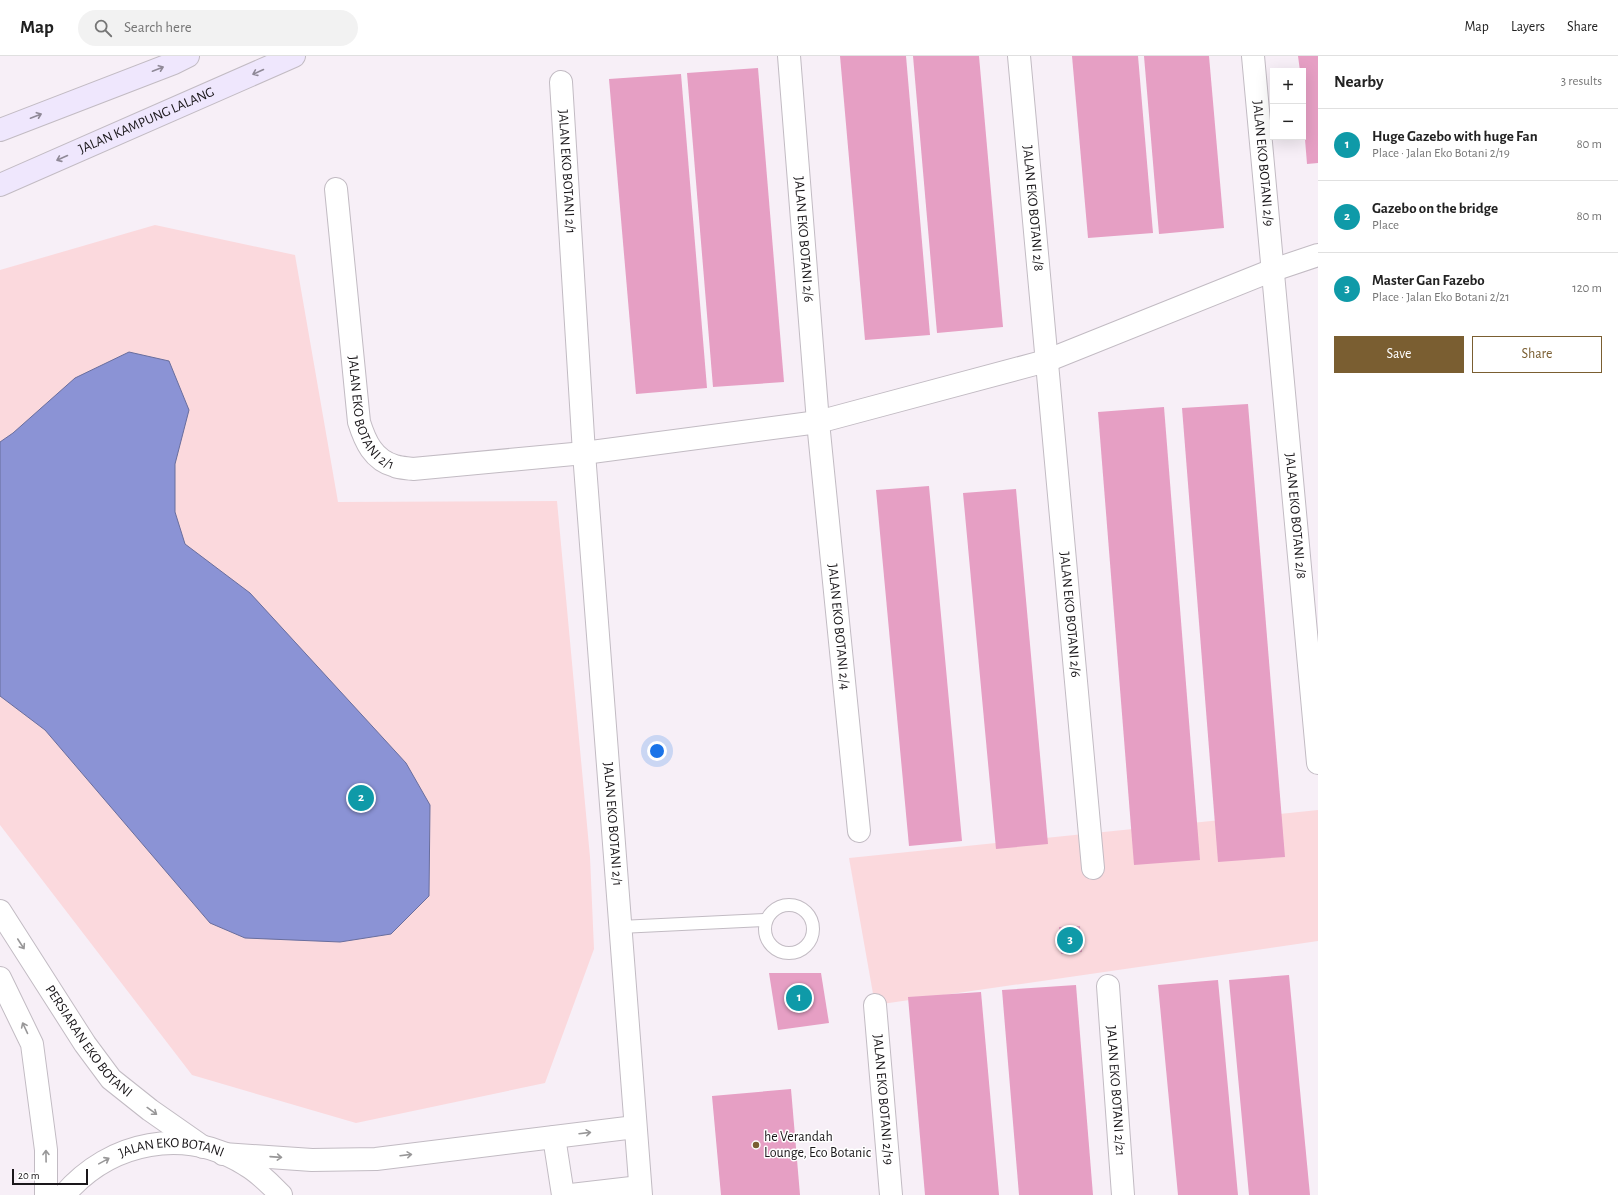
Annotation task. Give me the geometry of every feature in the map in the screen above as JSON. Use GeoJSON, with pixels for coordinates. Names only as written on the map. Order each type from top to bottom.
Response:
{"type":"FeatureCollection","features":[{"type":"Feature","properties":{"kind":"main road"},"geometry":{"type":"LineString","coordinates":[[0,130],[174,63],[188,56]]}},
{"type":"Feature","properties":{"kind":"main road","name":"JALAN KAMPUNG LALANG"},"geometry":{"type":"LineString","coordinates":[[0,186],[294,56]]}},
{"type":"Feature","properties":{"kind":"street","name":"JALAN EKO BOTANI 2/6"},"geometry":{"type":"LineString","coordinates":[[789,56],[818,422]]}},
{"type":"Feature","properties":{"kind":"street","name":"JALAN EKO BOTANI 2/8"},"geometry":{"type":"LineString","coordinates":[[1019,56],[1046,361]]}},
{"type":"Feature","properties":{"kind":"street","name":"JALAN EKO BOTANI 2/9"},"geometry":{"type":"LineString","coordinates":[[1253,56],[1273,270]]}},
{"type":"Feature","properties":{"kind":"street","name":"JALAN EKO BOTANI 2/1"},"geometry":{"type":"LineString","coordinates":[[561,82],[584,453],[640,1191]]}},
{"type":"Feature","properties":{"kind":"street","name":"JALAN EKO BOTANI 2/1"},"geometry":{"type":"LineString","coordinates":[[336,189],[359,422],[364,440],[376,456],[394,466],[413,469],[584,453]]}},
{"type":"Feature","properties":{"kind":"street"},"geometry":{"type":"LineString","coordinates":[[584,453],[818,422],[1046,361],[1273,270],[1318,255]]}},
{"type":"Feature","properties":{"kind":"street","name":"JALAN EKO BOTANI 2/8"},"geometry":{"type":"LineString","coordinates":[[1273,270],[1318,763]]}},
{"type":"Feature","properties":{"kind":"street","name":"JALAN EKO BOTANI 2/6"},"geometry":{"type":"LineString","coordinates":[[1046,361],[1093,868]]}},
{"type":"Feature","properties":{"kind":"street","name":"JALAN EKO BOTANI 2/4"},"geometry":{"type":"LineString","coordinates":[[818,422],[859,831]]}},
{"type":"Feature","properties":{"kind":"street","name":"PERSIARAN EKO BOTANI"},"geometry":{"type":"LineString","coordinates":[[0,911],[85,1044],[111,1079],[150,1110],[203,1146]]}},
{"type":"Feature","properties":{"kind":"street"},"geometry":{"type":"LineString","coordinates":[[0,978],[32,1044],[46,1150],[46,1195]]}},
{"type":"Feature","properties":{"kind":"street","name":"JALAN EKO BOTANI 2/21"},"geometry":{"type":"LineString","coordinates":[[1108,986],[1123,1195]]}},
{"type":"Feature","properties":{"kind":"street","name":"JALAN EKO BOTANI 2/19"},"geometry":{"type":"LineString","coordinates":[[875,1005],[891,1195]]}},
{"type":"Feature","properties":{"kind":"street"},"geometry":{"type":"LineString","coordinates":[[223,1154],[312,1160],[376,1159],[635,1127]]}},
{"type":"Feature","properties":{"kind":"street"},"geometry":{"type":"LineString","coordinates":[[554,1137],[563,1195]]}},
{"type":"Feature","properties":{"kind":"street","name":"JALAN EKO BOTANI"},"geometry":{"type":"LineString","coordinates":[[64,1195],[74,1183],[92,1168],[112,1156],[134,1148],[157,1144],[180,1143],[203,1146],[246,1164],[265,1178],[281,1195]]}},
{"type":"Feature","properties":{"kind":"street"},"geometry":{"type":"LineString","coordinates":[[571,1195],[640,1191]]}},
{"type":"Feature","properties":{"kind":"lane"},"geometry":{"type":"LineString","coordinates":[[783,905],[799,907],[806,912],[810,918],[813,933],[805,947],[790,953],[783,952],[776,949],[770,943],[764,928],[766,920],[770,913],[783,905]]}},
{"type":"Feature","properties":{"kind":"lane"},"geometry":{"type":"LineString","coordinates":[[620,927],[766,920]]}},
{"type":"Feature","properties":{"kind":"shaded area"},"geometry":{"type":"Polygon","coordinates":[[[155,225],[295,255],[338,502],[557,501],[590,857],[594,949],[545,1083],[356,1123],[192,1075],[0,825],[0,270],[155,225]]]}},
{"type":"Feature","properties":{"kind":"shaded area"},"geometry":{"type":"Polygon","coordinates":[[[1318,810],[1318,941],[875,1005],[849,858],[1318,810]]]}},
{"type":"Feature","properties":{"kind":"water"},"geometry":{"type":"Polygon","coordinates":[[[129,352],[169,361],[189,410],[175,464],[175,512],[185,544],[250,593],[406,763],[430,805],[429,896],[391,934],[340,942],[245,938],[210,923],[45,730],[0,696],[0,442],[13,433],[75,378],[129,352]]]}},
{"type":"Feature","properties":{"kind":"building"},"geometry":{"type":"Polygon","coordinates":[[[840,56],[906,56],[930,335],[865,340],[840,56]]]}},
{"type":"Feature","properties":{"kind":"building"},"geometry":{"type":"Polygon","coordinates":[[[913,56],[979,56],[1003,327],[937,333],[913,56]]]}},
{"type":"Feature","properties":{"kind":"building"},"geometry":{"type":"Polygon","coordinates":[[[1072,56],[1138,56],[1153,233],[1088,238],[1072,56]]]}},
{"type":"Feature","properties":{"kind":"building"},"geometry":{"type":"Polygon","coordinates":[[[1144,56],[1209,56],[1224,228],[1159,234],[1144,56]]]}},
{"type":"Feature","properties":{"kind":"building"},"geometry":{"type":"Polygon","coordinates":[[[1298,56],[1318,56],[1318,163],[1307,164],[1305,140],[1306,68],[1300,68],[1298,56]]]}},
{"type":"Feature","properties":{"kind":"building"},"geometry":{"type":"Polygon","coordinates":[[[758,68],[784,382],[713,387],[687,73],[758,68]]]}},
{"type":"Feature","properties":{"kind":"building"},"geometry":{"type":"Polygon","coordinates":[[[681,74],[707,388],[636,394],[609,79],[681,74]]]}},
{"type":"Feature","properties":{"kind":"building"},"geometry":{"type":"Polygon","coordinates":[[[1248,404],[1285,857],[1218,862],[1182,408],[1248,404]]]}},
{"type":"Feature","properties":{"kind":"building"},"geometry":{"type":"Polygon","coordinates":[[[1164,407],[1200,860],[1134,865],[1098,412],[1164,407]]]}},
{"type":"Feature","properties":{"kind":"building"},"geometry":{"type":"Polygon","coordinates":[[[929,486],[962,841],[909,846],[876,490],[929,486]]]}},
{"type":"Feature","properties":{"kind":"building"},"geometry":{"type":"Polygon","coordinates":[[[1016,489],[1048,844],[996,849],[963,493],[1016,489]]]}},
{"type":"Feature","properties":{"kind":"building"},"geometry":{"type":"Polygon","coordinates":[[[357,786],[368,787],[366,809],[354,808],[357,786]]]}},
{"type":"Feature","properties":{"kind":"building"},"geometry":{"type":"Polygon","coordinates":[[[1080,926],[1082,952],[1061,954],[1059,927],[1080,926]]]}},
{"type":"Feature","properties":{"kind":"building"},"geometry":{"type":"Polygon","coordinates":[[[769,973],[821,973],[829,1023],[778,1030],[769,973]]]}},
{"type":"Feature","properties":{"kind":"building"},"geometry":{"type":"Polygon","coordinates":[[[1289,975],[1310,1195],[1249,1195],[1229,980],[1289,975]]]}},
{"type":"Feature","properties":{"kind":"building"},"geometry":{"type":"Polygon","coordinates":[[[1218,980],[1238,1195],[1178,1195],[1158,985],[1218,980]]]}},
{"type":"Feature","properties":{"kind":"building"},"geometry":{"type":"Polygon","coordinates":[[[1076,985],[1093,1195],[1019,1195],[1002,990],[1076,985]]]}},
{"type":"Feature","properties":{"kind":"building"},"geometry":{"type":"Polygon","coordinates":[[[981,992],[999,1195],[925,1195],[908,997],[981,992]]]}},
{"type":"Feature","properties":{"kind":"building","name":"he Verandah Lounge, Eco Botanic"},"geometry":{"type":"Polygon","coordinates":[[[791,1089],[800,1195],[721,1195],[712,1096],[791,1089]]]}},
{"type":"Feature","properties":{"kind":"place","name":"Gazebo on the bridge"},"geometry":{"type":"Point","coordinates":[361,798]}},
{"type":"Feature","properties":{"kind":"place","name":"Master Gan Fazebo"},"geometry":{"type":"Point","coordinates":[1070,940]}},
{"type":"Feature","properties":{"kind":"place","name":"Huge Gazebo with huge Fan"},"geometry":{"type":"Point","coordinates":[799,998]}},
{"type":"Feature","properties":{"kind":"place","name":"he Verandah Lounge, Eco Botanic"},"geometry":{"type":"Point","coordinates":[756,1145]}}]}
